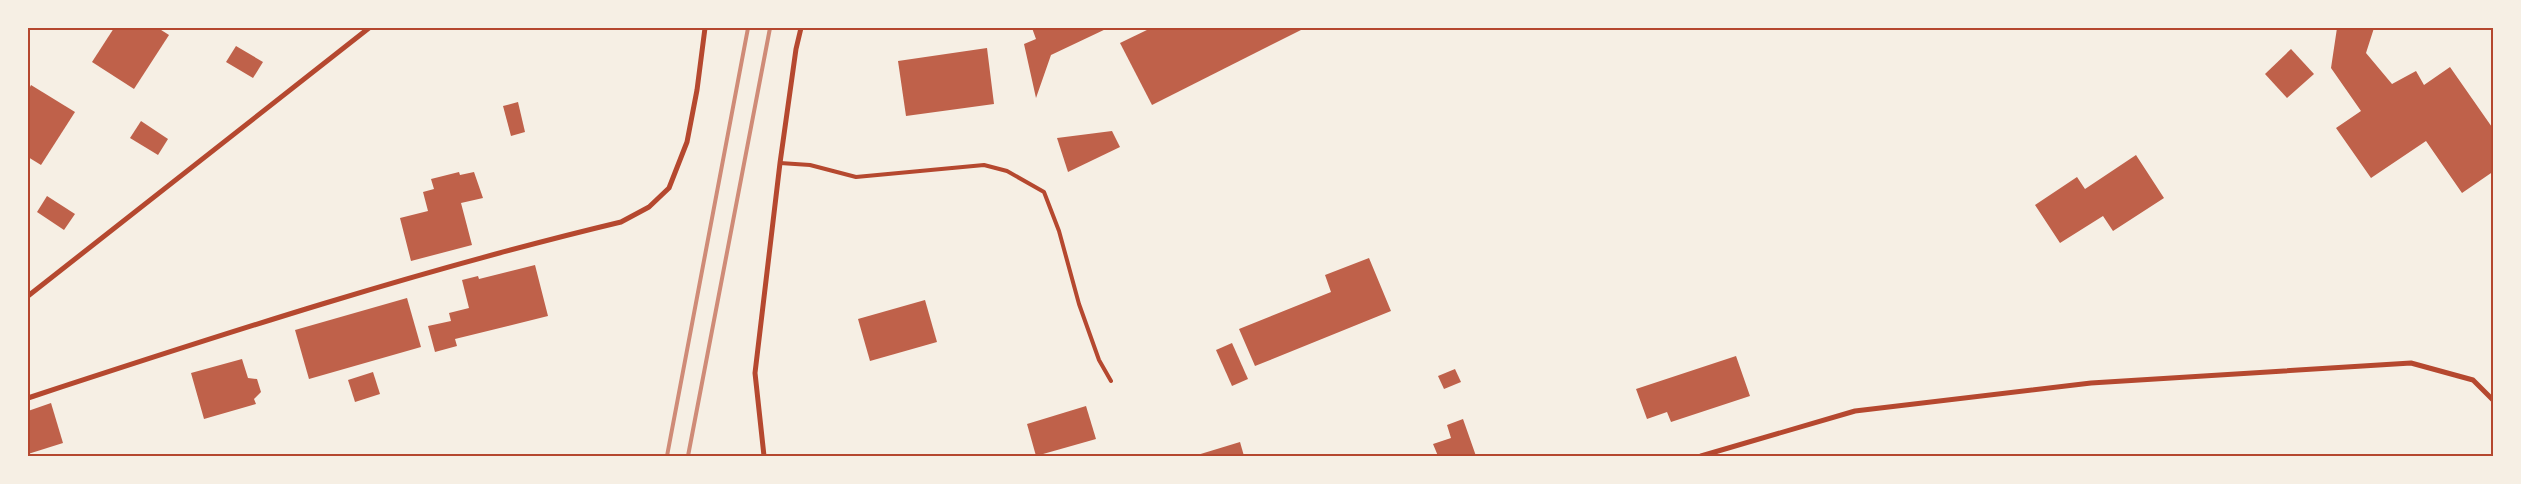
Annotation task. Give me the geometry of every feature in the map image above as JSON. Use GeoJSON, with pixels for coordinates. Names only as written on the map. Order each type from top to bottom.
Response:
{"type":"FeatureCollection","features":[{"type":"Feature","properties":{"kind":"street"},"geometry":{"type":"LineString","coordinates":[[28,296],[369,28]]}},
{"type":"Feature","properties":{"kind":"street"},"geometry":{"type":"LineString","coordinates":[[28,398],[177,349],[401,282],[621,222],[642,211],[669,188],[687,142],[697,90],[705,28]]}},
{"type":"Feature","properties":{"kind":"street"},"geometry":{"type":"LineString","coordinates":[[764,456],[755,373],[780,164],[796,49],[801,28]]}},
{"type":"Feature","properties":{"kind":"street"},"geometry":{"type":"LineString","coordinates":[[1701,456],[1855,411],[2101,382],[2411,363],[2473,380],[2494,402]]}},
{"type":"Feature","properties":{"kind":"lane"},"geometry":{"type":"LineString","coordinates":[[780,164],[810,165],[856,177],[984,165],[1007,170],[1044,192],[1059,230],[1079,304],[1099,360],[1111,381]]}},
{"type":"Feature","properties":{"kind":"building"},"geometry":{"type":"Polygon","coordinates":[[[114,28],[158,28],[169,35],[134,89],[92,62],[114,28]]]}},
{"type":"Feature","properties":{"kind":"building"},"geometry":{"type":"Polygon","coordinates":[[[1032,28],[1108,28],[1051,55],[1036,98],[1024,44],[1036,39],[1032,28]]]}},
{"type":"Feature","properties":{"kind":"building"},"geometry":{"type":"Polygon","coordinates":[[[1151,28],[1305,28],[1152,105],[1120,43],[1151,28]]]}},
{"type":"Feature","properties":{"kind":"building"},"geometry":{"type":"Polygon","coordinates":[[[2337,28],[2374,28],[2366,53],[2392,84],[2416,71],[2424,85],[2450,67],[2494,130],[2494,171],[2462,193],[2426,141],[2371,178],[2336,128],[2361,111],[2331,68],[2337,28]]]}},
{"type":"Feature","properties":{"kind":"building"},"geometry":{"type":"Polygon","coordinates":[[[236,46],[263,62],[253,78],[226,62],[236,46]]]}},
{"type":"Feature","properties":{"kind":"building"},"geometry":{"type":"Polygon","coordinates":[[[987,48],[994,104],[906,116],[898,61],[987,48]]]}},
{"type":"Feature","properties":{"kind":"building"},"geometry":{"type":"Polygon","coordinates":[[[2291,49],[2314,74],[2287,98],[2265,74],[2291,49]]]}},
{"type":"Feature","properties":{"kind":"building"},"geometry":{"type":"Polygon","coordinates":[[[31,85],[75,112],[41,165],[28,157],[28,91],[31,85]]]}},
{"type":"Feature","properties":{"kind":"building"},"geometry":{"type":"Polygon","coordinates":[[[518,102],[525,132],[511,136],[503,106],[518,102]]]}},
{"type":"Feature","properties":{"kind":"building"},"geometry":{"type":"Polygon","coordinates":[[[141,121],[168,139],[158,155],[130,138],[141,121]]]}},
{"type":"Feature","properties":{"kind":"building"},"geometry":{"type":"Polygon","coordinates":[[[1112,131],[1120,147],[1068,172],[1057,138],[1112,131]]]}},
{"type":"Feature","properties":{"kind":"building"},"geometry":{"type":"Polygon","coordinates":[[[2136,155],[2164,198],[2113,231],[2103,216],[2060,243],[2035,205],[2077,177],[2085,189],[2136,155]]]}},
{"type":"Feature","properties":{"kind":"building"},"geometry":{"type":"Polygon","coordinates":[[[459,172],[460,175],[474,172],[483,198],[461,203],[472,245],[411,261],[400,218],[428,211],[423,192],[434,189],[431,179],[459,172]]]}},
{"type":"Feature","properties":{"kind":"building"},"geometry":{"type":"Polygon","coordinates":[[[47,196],[75,214],[64,230],[37,212],[47,196]]]}},
{"type":"Feature","properties":{"kind":"building"},"geometry":{"type":"Polygon","coordinates":[[[1369,258],[1391,311],[1255,366],[1239,329],[1331,292],[1325,275],[1369,258]]]}},
{"type":"Feature","properties":{"kind":"building"},"geometry":{"type":"Polygon","coordinates":[[[535,265],[548,316],[455,339],[457,346],[435,352],[428,326],[451,321],[449,313],[469,308],[462,280],[478,276],[479,279],[535,265]]]}},
{"type":"Feature","properties":{"kind":"building"},"geometry":{"type":"Polygon","coordinates":[[[407,298],[421,347],[309,379],[295,330],[407,298]]]}},
{"type":"Feature","properties":{"kind":"building"},"geometry":{"type":"Polygon","coordinates":[[[925,300],[937,342],[870,361],[858,319],[925,300]]]}},
{"type":"Feature","properties":{"kind":"building"},"geometry":{"type":"Polygon","coordinates":[[[1232,343],[1248,379],[1232,386],[1216,350],[1232,343]]]}},
{"type":"Feature","properties":{"kind":"building"},"geometry":{"type":"Polygon","coordinates":[[[1736,356],[1750,396],[1671,422],[1667,412],[1647,419],[1636,389],[1736,356]]]}},
{"type":"Feature","properties":{"kind":"building"},"geometry":{"type":"Polygon","coordinates":[[[242,359],[248,378],[257,379],[261,392],[254,399],[256,404],[204,419],[191,373],[242,359]]]}},
{"type":"Feature","properties":{"kind":"building"},"geometry":{"type":"Polygon","coordinates":[[[1455,369],[1461,382],[1444,389],[1438,376],[1455,369]]]}},
{"type":"Feature","properties":{"kind":"building"},"geometry":{"type":"Polygon","coordinates":[[[373,372],[380,394],[355,402],[348,380],[373,372]]]}},
{"type":"Feature","properties":{"kind":"building"},"geometry":{"type":"Polygon","coordinates":[[[51,403],[63,443],[28,454],[28,411],[51,403]]]}},
{"type":"Feature","properties":{"kind":"building"},"geometry":{"type":"Polygon","coordinates":[[[1086,406],[1096,439],[1036,456],[1027,424],[1086,406]]]}},
{"type":"Feature","properties":{"kind":"building"},"geometry":{"type":"Polygon","coordinates":[[[1463,419],[1476,456],[1438,456],[1433,444],[1451,438],[1447,425],[1463,419]]]}},
{"type":"Feature","properties":{"kind":"building"},"geometry":{"type":"Polygon","coordinates":[[[1240,442],[1244,456],[1194,456],[1240,442]]]}},
{"type":"Feature","properties":{"kind":"railway"},"geometry":{"type":"LineString","coordinates":[[667,456],[748,28]]}},
{"type":"Feature","properties":{"kind":"railway"},"geometry":{"type":"LineString","coordinates":[[688,456],[770,28]]}}]}
